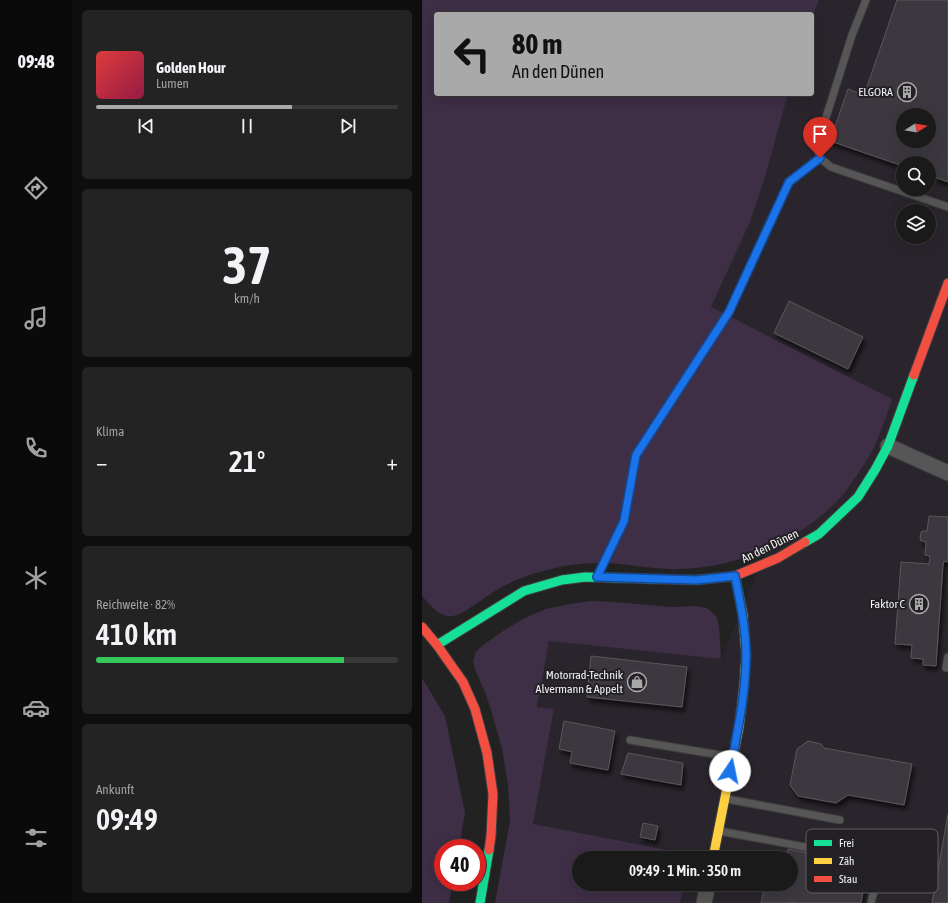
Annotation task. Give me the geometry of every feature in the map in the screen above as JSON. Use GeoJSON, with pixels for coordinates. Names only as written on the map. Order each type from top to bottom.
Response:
{"type":"FeatureCollection","features":[{"type":"Feature","properties":{"kind":"street","name":"An den Dünen"},"geometry":{"type":"LineString","coordinates":[[437,645],[524,591],[562,580],[585,577],[696,580],[735,576],[778,558],[819,534],[858,497],[888,446],[948,283]]}},
{"type":"Feature","properties":{"kind":"street"},"geometry":{"type":"LineString","coordinates":[[888,446],[948,472]]}},
{"type":"Feature","properties":{"kind":"street"},"geometry":{"type":"LineString","coordinates":[[714,851],[744,686],[746,655],[743,614],[735,576]]}},
{"type":"Feature","properties":{"kind":"street"},"geometry":{"type":"LineString","coordinates":[[422,627],[437,645],[463,682],[475,709],[487,753],[494,794],[491,836],[480,903]]}},
{"type":"Feature","properties":{"kind":"street"},"geometry":{"type":"LineString","coordinates":[[704,903],[707,891]]}},
{"type":"Feature","properties":{"kind":"lane"},"geometry":{"type":"LineString","coordinates":[[866,0],[852,35],[817,146],[820,158],[831,167],[948,207]]}},
{"type":"Feature","properties":{"kind":"lane"},"geometry":{"type":"LineString","coordinates":[[597,577],[624,521],[636,455],[729,312],[789,182],[820,158]]}},
{"type":"Feature","properties":{"kind":"lane"},"geometry":{"type":"LineString","coordinates":[[946,668],[948,656]]}},
{"type":"Feature","properties":{"kind":"lane"},"geometry":{"type":"LineString","coordinates":[[630,740],[732,758]]}},
{"type":"Feature","properties":{"kind":"lane"},"geometry":{"type":"LineString","coordinates":[[724,798],[840,820]]}},
{"type":"Feature","properties":{"kind":"lane"},"geometry":{"type":"LineString","coordinates":[[718,831],[806,847]]}},
{"type":"Feature","properties":{"kind":"lane"},"geometry":{"type":"LineString","coordinates":[[871,903],[873,893]]}},
{"type":"Feature","properties":{"kind":"shaded area"},"geometry":{"type":"Polygon","coordinates":[[[422,0],[819,0],[814,13],[434,12],[434,96],[787,96],[765,177],[750,222],[711,307],[892,399],[874,447],[861,469],[841,497],[825,513],[789,538],[748,557],[727,563],[683,569],[651,568],[613,563],[565,566],[532,574],[508,584],[464,612],[453,616],[440,613],[422,596],[422,0]]]}},
{"type":"Feature","properties":{"kind":"shaded area"},"geometry":{"type":"Polygon","coordinates":[[[819,0],[948,0],[948,903],[680,903],[683,891],[798,891],[798,851],[678,851],[533,825],[554,710],[537,708],[549,641],[721,659],[768,548],[795,535],[819,517],[841,497],[859,472],[731,320],[711,307],[750,222],[765,177],[787,96],[814,96],[814,13],[819,0]]]}},
{"type":"Feature","properties":{"kind":"shaded area"},"geometry":{"type":"Polygon","coordinates":[[[591,601],[672,607],[695,606],[707,608],[716,616],[719,626],[721,659],[549,641],[537,707],[554,709],[533,824],[673,851],[572,851],[572,891],[683,891],[680,903],[495,903],[510,821],[508,785],[502,749],[492,713],[473,661],[476,652],[483,645],[506,629],[525,618],[546,609],[591,601]]]}},
{"type":"Feature","properties":{"kind":"shaded area"},"geometry":{"type":"Polygon","coordinates":[[[422,678],[445,716],[465,813],[461,839],[434,839],[434,891],[451,891],[449,903],[422,903],[422,678]]]}},
{"type":"Feature","properties":{"kind":"building","name":"ELGORA"},"geometry":{"type":"Polygon","coordinates":[[[897,0],[948,0],[948,182],[936,178],[936,156],[896,156],[896,164],[830,141],[848,89],[864,95],[897,0]]]}},
{"type":"Feature","properties":{"kind":"building"},"geometry":{"type":"Polygon","coordinates":[[[789,301],[863,337],[848,369],[774,333],[789,301]]]}},
{"type":"Feature","properties":{"kind":"building","name":"Faktor C"},"geometry":{"type":"Polygon","coordinates":[[[929,516],[948,517],[948,562],[944,561],[943,565],[936,666],[923,665],[923,659],[911,658],[912,645],[895,644],[901,562],[929,564],[930,556],[925,555],[926,542],[920,540],[921,532],[927,531],[929,516]]]}},
{"type":"Feature","properties":{"kind":"building","name":"Motorrad-Technik Alvermann & Appelt"},"geometry":{"type":"Polygon","coordinates":[[[591,656],[687,667],[682,707],[587,697],[591,656]]]}},
{"type":"Feature","properties":{"kind":"building"},"geometry":{"type":"Polygon","coordinates":[[[564,721],[615,731],[608,770],[570,763],[572,752],[559,749],[564,721]]]}},
{"type":"Feature","properties":{"kind":"building"},"geometry":{"type":"Polygon","coordinates":[[[808,741],[821,744],[824,748],[912,764],[904,805],[848,795],[836,803],[798,796],[790,785],[797,749],[808,741]]]}},
{"type":"Feature","properties":{"kind":"building"},"geometry":{"type":"Polygon","coordinates":[[[628,753],[683,763],[681,785],[621,774],[628,753]]]}},
{"type":"Feature","properties":{"kind":"building"},"geometry":{"type":"Polygon","coordinates":[[[948,814],[948,903],[932,903],[934,893],[938,893],[938,870],[948,814]]]}},
{"type":"Feature","properties":{"kind":"building"},"geometry":{"type":"Polygon","coordinates":[[[643,823],[658,826],[655,840],[640,837],[643,823]]]}},
{"type":"Feature","properties":{"kind":"building"},"geometry":{"type":"Polygon","coordinates":[[[788,849],[798,851],[788,851],[788,849]]]}},
{"type":"Feature","properties":{"kind":"building"},"geometry":{"type":"Polygon","coordinates":[[[798,851],[806,853],[806,893],[863,893],[861,903],[761,903],[764,891],[798,891],[798,851]]]}},
{"type":"Feature","properties":{"kind":"traffic: fast"},"geometry":{"type":"LineString","coordinates":[[805,542],[819,534],[858,497],[888,446],[914,375]]}},
{"type":"Feature","properties":{"kind":"traffic: fast"},"geometry":{"type":"LineString","coordinates":[[437,645],[524,591],[562,580],[585,577],[656,579]]}},
{"type":"Feature","properties":{"kind":"traffic: fast"},"geometry":{"type":"LineString","coordinates":[[480,903],[489,850]]}},
{"type":"Feature","properties":{"kind":"traffic: slow"},"geometry":{"type":"LineString","coordinates":[[714,851],[739,727],[744,686],[746,655],[743,615],[735,576]]}},
{"type":"Feature","properties":{"kind":"traffic: jam"},"geometry":{"type":"LineString","coordinates":[[914,375],[948,283]]}},
{"type":"Feature","properties":{"kind":"traffic: jam"},"geometry":{"type":"LineString","coordinates":[[656,579],[696,580],[735,576],[778,558],[805,542]]}},
{"type":"Feature","properties":{"kind":"traffic: jam"},"geometry":{"type":"LineString","coordinates":[[422,627],[437,645],[463,682],[475,709],[487,753],[493,794],[489,850]]}},
{"type":"Feature","properties":{"kind":"place","name":"ELGORA"},"geometry":{"type":"Point","coordinates":[907,92]}},
{"type":"Feature","properties":{"kind":"place","name":"Faktor C"},"geometry":{"type":"Point","coordinates":[919,604]}},
{"type":"Feature","properties":{"kind":"place","name":"Motorrad-Technik Alvermann & Appelt"},"geometry":{"type":"Point","coordinates":[637,682]}},
{"type":"Feature","properties":{"kind":"route"},"geometry":{"type":"LineString","coordinates":[[730,771],[744,686],[746,655],[743,614],[735,576],[696,580],[597,577],[624,521],[636,455],[729,312],[789,182],[820,158]]}}]}
